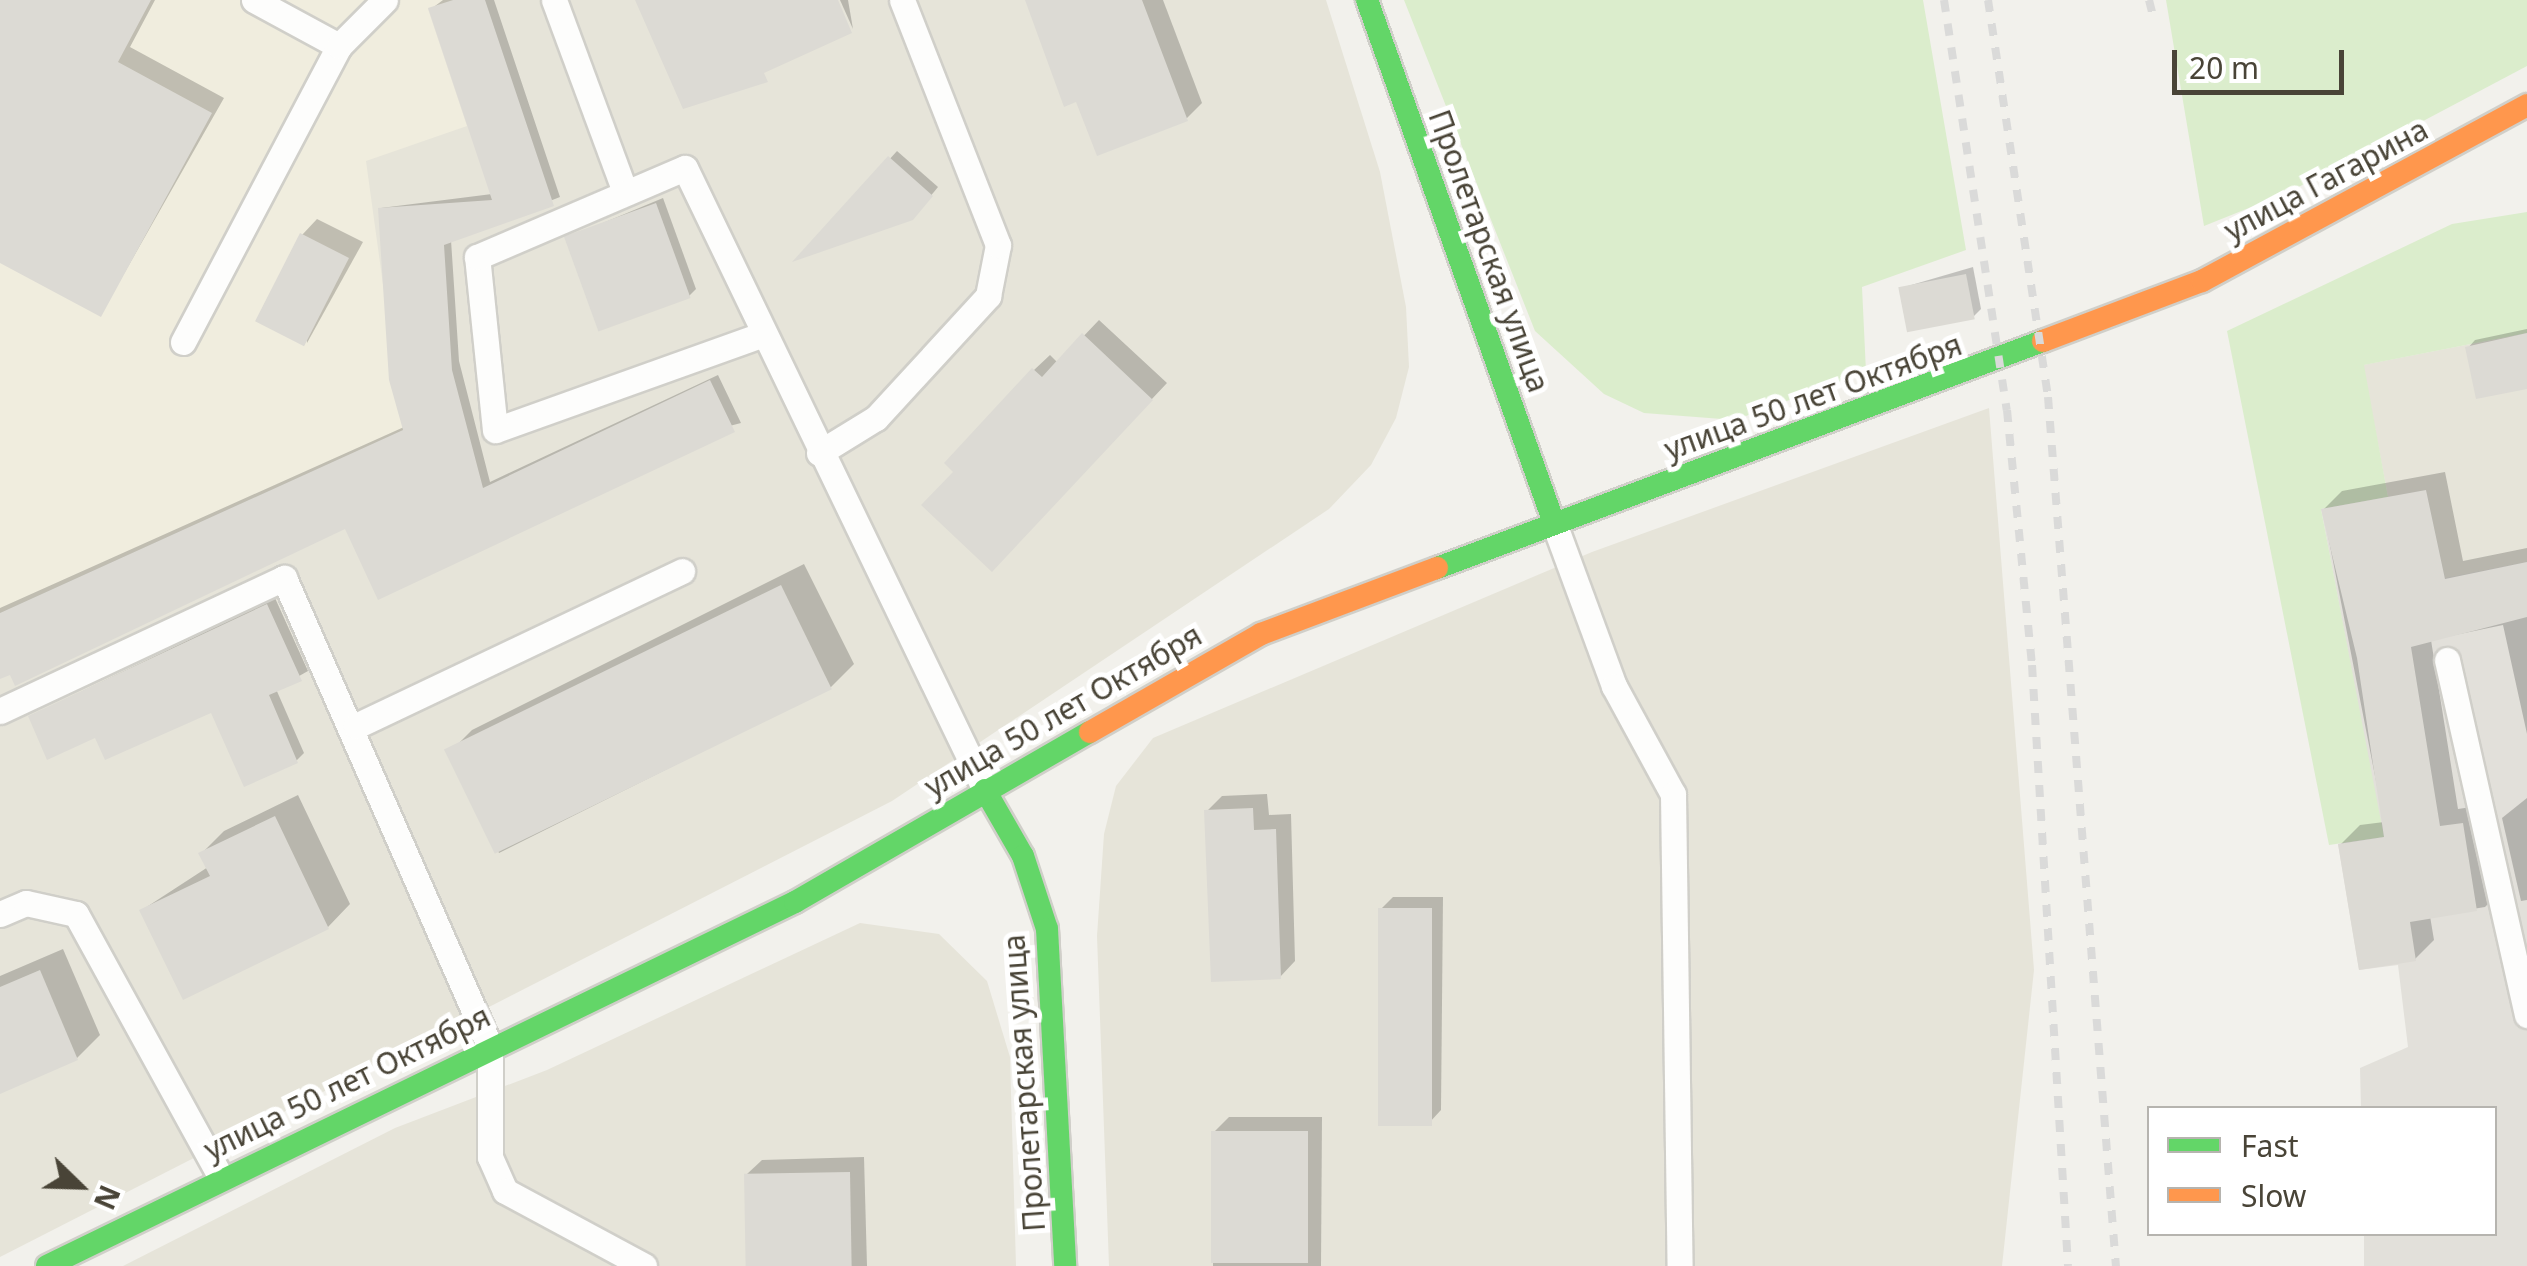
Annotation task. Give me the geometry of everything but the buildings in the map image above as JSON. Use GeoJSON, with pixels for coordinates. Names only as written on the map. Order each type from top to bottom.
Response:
{"type":"FeatureCollection","features":[{"type":"Feature","properties":{"kind":"main road","name":"Пролетарская улица"},"geometry":{"type":"LineString","coordinates":[[1367,0],[1554,522]]}},
{"type":"Feature","properties":{"kind":"main road","name":"улица Гагарина"},"geometry":{"type":"LineString","coordinates":[[2150,301],[2527,105]]}},
{"type":"Feature","properties":{"kind":"main road","name":"улица 50 лет Октября"},"geometry":{"type":"LineString","coordinates":[[47,1266],[490,1047],[795,902],[984,790],[1262,634],[2150,301]]}},
{"type":"Feature","properties":{"kind":"main road","name":"Пролетарская улица"},"geometry":{"type":"LineString","coordinates":[[984,790],[1023,856],[1047,929],[1066,1266]]}},
{"type":"Feature","properties":{"kind":"lane"},"geometry":{"type":"LineString","coordinates":[[254,0],[339,46]]}},
{"type":"Feature","properties":{"kind":"lane"},"geometry":{"type":"LineString","coordinates":[[183,342],[339,46],[384,0]]}},
{"type":"Feature","properties":{"kind":"lane"},"geometry":{"type":"LineString","coordinates":[[554,0],[625,192]]}},
{"type":"Feature","properties":{"kind":"lane"},"geometry":{"type":"LineString","coordinates":[[819,454],[876,418],[988,296],[998,245],[902,0]]}},
{"type":"Feature","properties":{"kind":"lane"},"geometry":{"type":"LineString","coordinates":[[762,336],[495,430],[477,257],[685,168],[762,336],[984,790]]}},
{"type":"Feature","properties":{"kind":"lane"},"geometry":{"type":"LineString","coordinates":[[1554,522],[1614,686],[1672,794],[1680,1266]]}},
{"type":"Feature","properties":{"kind":"lane"},"geometry":{"type":"LineString","coordinates":[[356,726],[682,570]]}},
{"type":"Feature","properties":{"kind":"lane"},"geometry":{"type":"LineString","coordinates":[[0,711],[284,578],[356,726],[449,970],[490,1047],[490,1157],[505,1191],[644,1266]]}},
{"type":"Feature","properties":{"kind":"lane"},"geometry":{"type":"LineString","coordinates":[[2447,660],[2527,1016]]}},
{"type":"Feature","properties":{"kind":"lane"},"geometry":{"type":"LineString","coordinates":[[0,914],[26,903],[76,914],[221,1178]]}},
{"type":"Feature","properties":{"kind":"shaded area"},"geometry":{"type":"Polygon","coordinates":[[[0,0],[1326,0],[1380,172],[1406,307],[1409,367],[1396,418],[1371,465],[1329,509],[892,801],[0,1257],[0,0]]]}},
{"type":"Feature","properties":{"kind":"shaded area"},"geometry":{"type":"Polygon","coordinates":[[[0,0],[453,0],[428,9],[467,126],[366,161],[403,430],[0,613],[0,0]]]}},
{"type":"Feature","properties":{"kind":"shaded area"},"geometry":{"type":"Polygon","coordinates":[[[2527,333],[2527,562],[2445,579],[2388,497],[2363,365],[2527,333]]]}},
{"type":"Feature","properties":{"kind":"shaded area"},"geometry":{"type":"Polygon","coordinates":[[[1989,408],[2034,970],[2002,1266],[1109,1266],[1097,936],[1104,834],[1116,786],[1153,738],[1592,552],[1989,408]]]}},
{"type":"Feature","properties":{"kind":"shaded area"},"geometry":{"type":"Polygon","coordinates":[[[2426,490],[2445,578],[2527,562],[2527,1266],[2364,1266],[2364,1236],[2497,1236],[2497,1106],[2361,1106],[2360,1068],[2408,1047],[2398,965],[2359,970],[2338,844],[2383,837],[2321,509],[2426,490]]]}},
{"type":"Feature","properties":{"kind":"shaded area"},"geometry":{"type":"Polygon","coordinates":[[[860,923],[939,934],[987,981],[1010,1057],[1016,1266],[123,1266],[395,1128],[547,1070],[860,923]]]}},
{"type":"Feature","properties":{"kind":"green space"},"geometry":{"type":"Polygon","coordinates":[[[1404,0],[1923,0],[1966,250],[1862,287],[1866,372],[1735,420],[1644,413],[1604,394],[1535,331],[1404,0]]]}},
{"type":"Feature","properties":{"kind":"green space"},"geometry":{"type":"Polygon","coordinates":[[[2166,0],[2527,0],[2527,66],[2291,191],[2204,226],[2166,0]]]}},
{"type":"Feature","properties":{"kind":"green space"},"geometry":{"type":"Polygon","coordinates":[[[2527,212],[2527,333],[2364,365],[2388,497],[2321,509],[2384,837],[2329,845],[2227,331],[2452,224],[2527,212]]]}},
{"type":"Feature","properties":{"kind":"railway"},"geometry":{"type":"LineString","coordinates":[[1944,0],[2007,410],[2032,665],[2068,1266]]}},
{"type":"Feature","properties":{"kind":"railway"},"geometry":{"type":"LineString","coordinates":[[1988,0],[2048,397],[2116,1266]]}},
{"type":"Feature","properties":{"kind":"railway"},"geometry":{"type":"LineString","coordinates":[[2149,0],[2154,20]]}},
{"type":"Feature","properties":{"kind":"traffic: fast"},"geometry":{"type":"LineString","coordinates":[[1367,0],[1554,523]]}},
{"type":"Feature","properties":{"kind":"traffic: fast"},"geometry":{"type":"LineString","coordinates":[[1437,568],[2043,341]]}},
{"type":"Feature","properties":{"kind":"traffic: fast"},"geometry":{"type":"LineString","coordinates":[[47,1266],[795,902],[1090,732]]}},
{"type":"Feature","properties":{"kind":"traffic: fast"},"geometry":{"type":"LineString","coordinates":[[985,790],[1023,856],[1047,929],[1065,1266]]}},
{"type":"Feature","properties":{"kind":"traffic: slow"},"geometry":{"type":"LineString","coordinates":[[2043,341],[2202,281],[2527,105]]}},
{"type":"Feature","properties":{"kind":"traffic: slow"},"geometry":{"type":"LineString","coordinates":[[1090,732],[1261,634],[1437,568]]}}]}
